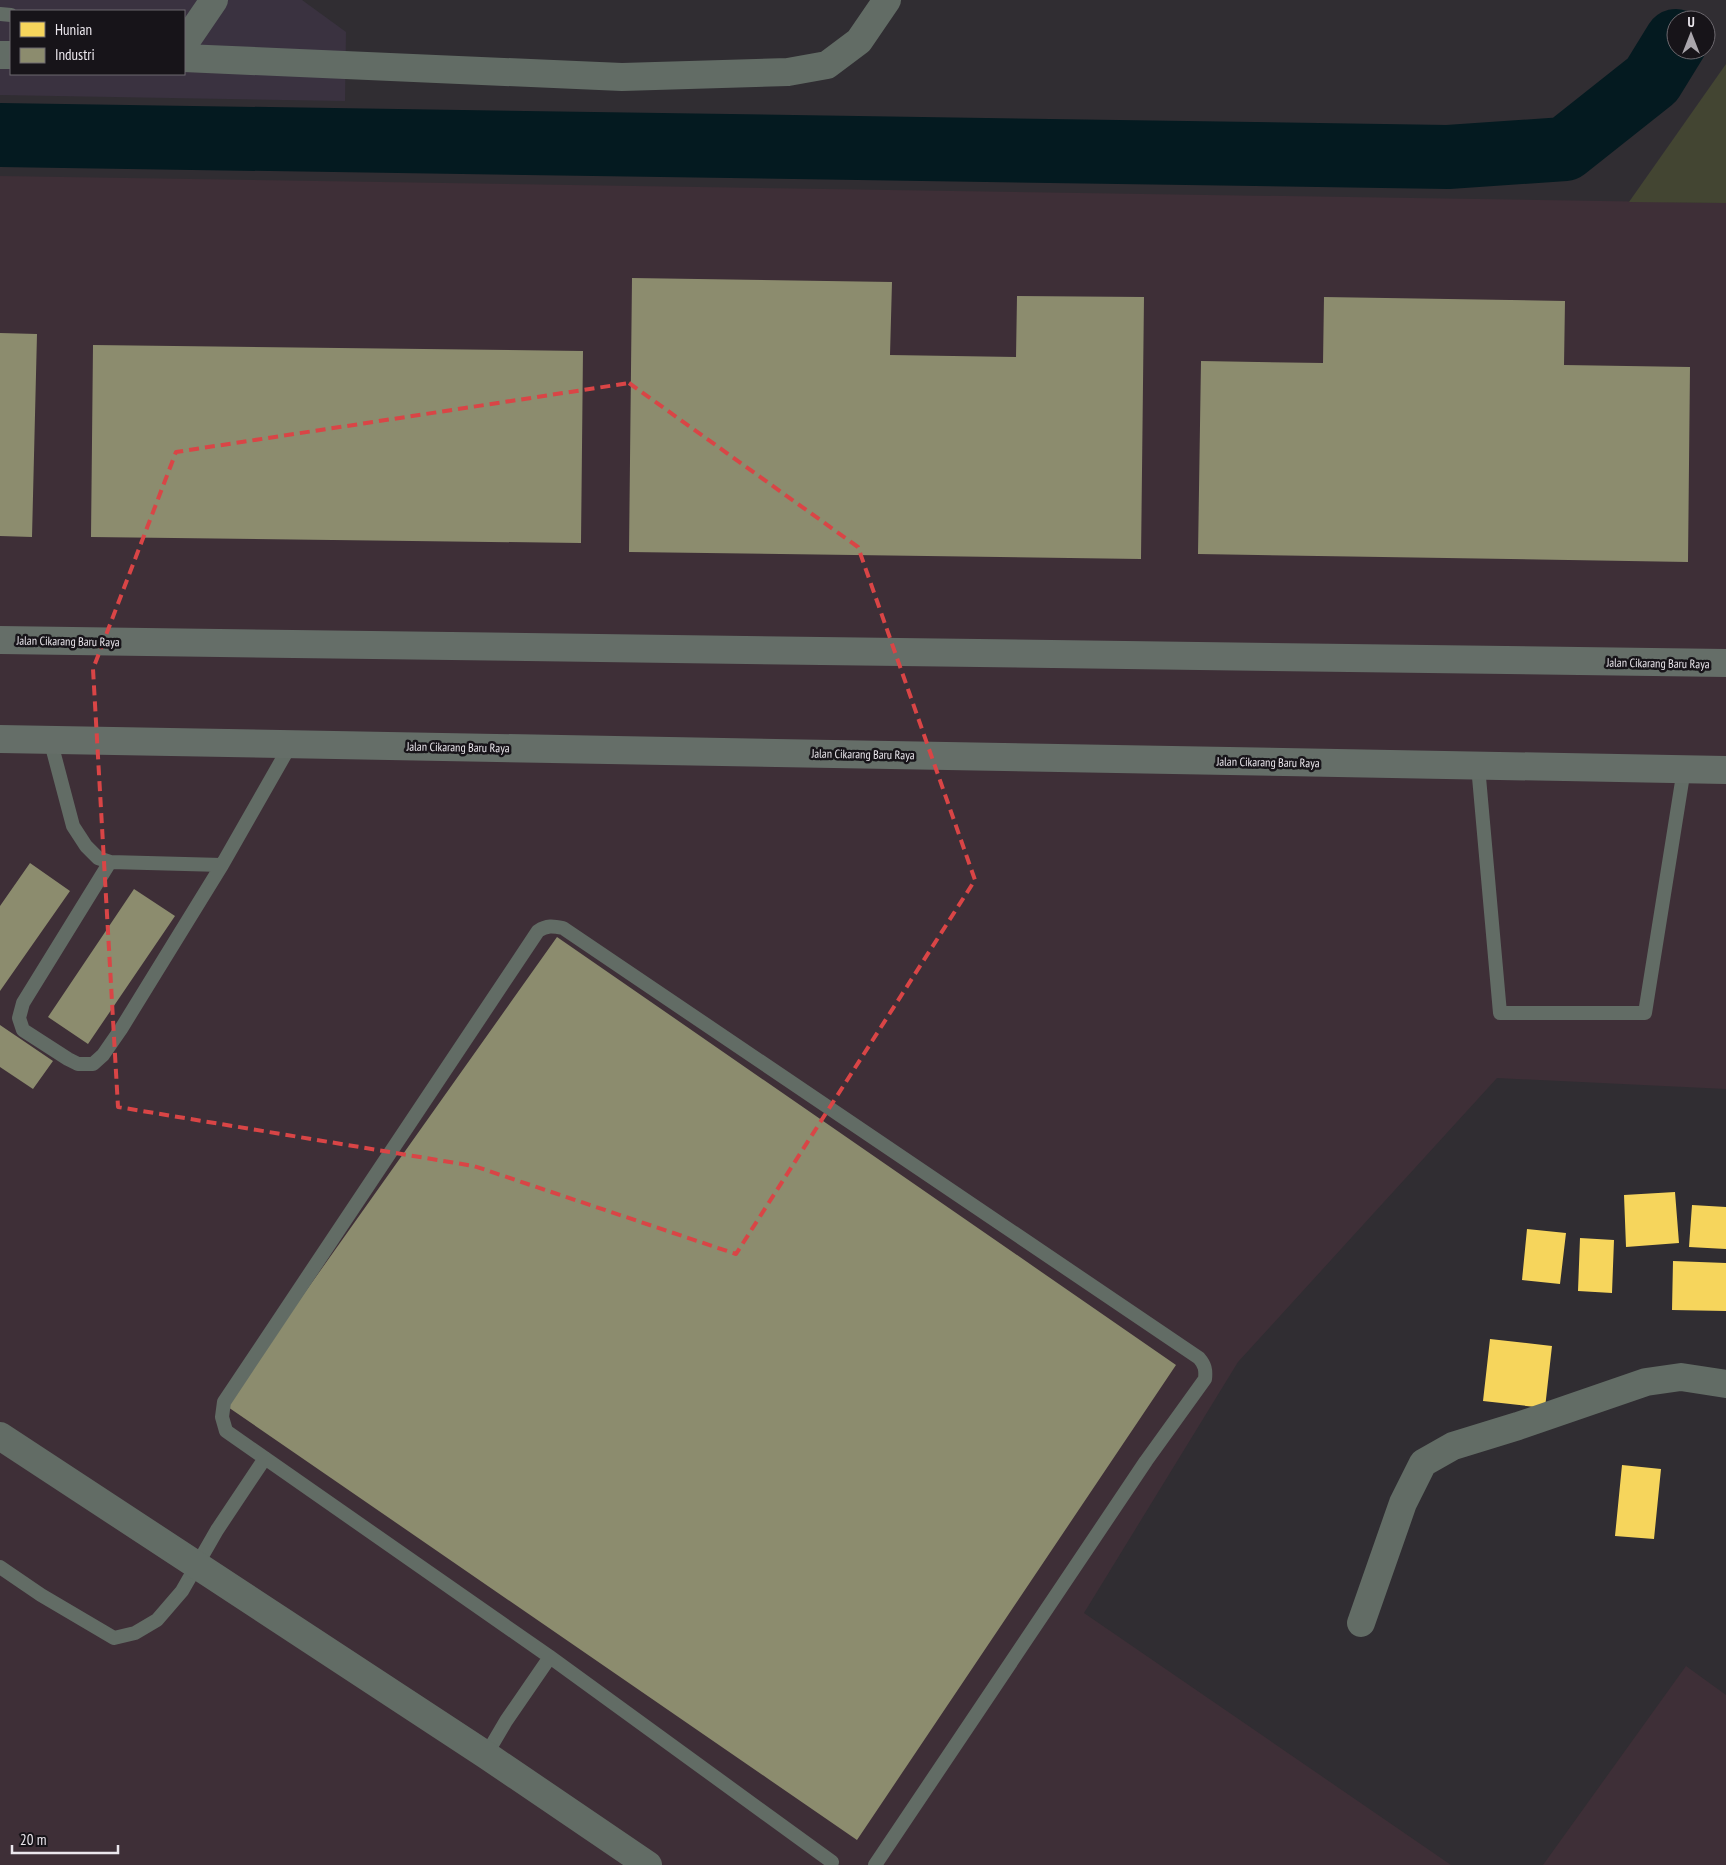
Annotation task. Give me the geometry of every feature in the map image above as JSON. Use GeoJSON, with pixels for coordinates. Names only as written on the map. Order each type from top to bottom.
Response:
{"type":"FeatureCollection","features":[{"type":"Feature","properties":{"kind":"main road","name":"Jalan Cikarang Baru Raya"},"geometry":{"type":"LineString","coordinates":[[0,640],[1726,664]]}},
{"type":"Feature","properties":{"kind":"main road","name":"Jalan Cikarang Baru Raya"},"geometry":{"type":"LineString","coordinates":[[0,738],[1726,770]]}},
{"type":"Feature","properties":{"kind":"street"},"geometry":{"type":"LineString","coordinates":[[185,43],[214,0]]}},
{"type":"Feature","properties":{"kind":"street"},"geometry":{"type":"LineString","coordinates":[[185,58],[622,77],[788,72],[827,65],[859,41],[887,0]]}},
{"type":"Feature","properties":{"kind":"street"},"geometry":{"type":"LineString","coordinates":[[1361,1623],[1403,1503],[1423,1463],[1453,1446],[1646,1382],[1680,1377],[1726,1384]]}},
{"type":"Feature","properties":{"kind":"street"},"geometry":{"type":"LineString","coordinates":[[0,1436],[486,1755],[648,1865]]}},
{"type":"Feature","properties":{"kind":"lane"},"geometry":{"type":"LineString","coordinates":[[50,740],[73,826],[86,846],[98,858],[110,862],[222,864]]}},
{"type":"Feature","properties":{"kind":"lane"},"geometry":{"type":"LineString","coordinates":[[110,862],[23,1002],[18,1018],[23,1030],[78,1064],[92,1064],[103,1055],[222,864],[291,744]]}},
{"type":"Feature","properties":{"kind":"lane"},"geometry":{"type":"LineString","coordinates":[[1478,766],[1500,1013],[1645,1013],[1684,769]]}},
{"type":"Feature","properties":{"kind":"lane"},"geometry":{"type":"LineString","coordinates":[[833,1864],[550,1657],[226,1431],[222,1417],[224,1402],[538,932],[544,927],[563,928],[1199,1358],[1204,1364],[1205,1380],[1146,1461],[875,1865]]}},
{"type":"Feature","properties":{"kind":"lane"},"geometry":{"type":"LineString","coordinates":[[0,1567],[41,1595],[114,1638],[136,1632],[157,1620],[182,1591],[195,1565],[265,1458]]}},
{"type":"Feature","properties":{"kind":"lane"},"geometry":{"type":"LineString","coordinates":[[486,1755],[506,1721],[550,1657]]}},
{"type":"Feature","properties":{"kind":"highlighted area"},"geometry":{"type":"Polygon","coordinates":[[[629,383],[858,547],[975,880],[736,1254],[474,1166],[118,1107],[93,669],[176,452],[629,383]]]}},
{"type":"Feature","properties":{"kind":"shaded area"},"geometry":{"type":"Polygon","coordinates":[[[0,0],[302,0],[346,32],[345,101],[0,95],[0,0]]]}},
{"type":"Feature","properties":{"kind":"shaded area"},"geometry":{"type":"Polygon","coordinates":[[[0,176],[1726,203],[1726,1089],[1497,1078],[1238,1362],[1084,1613],[1451,1865],[0,1865],[0,176]]]}},
{"type":"Feature","properties":{"kind":"shaded area"},"geometry":{"type":"Polygon","coordinates":[[[1686,1666],[1726,1695],[1726,1865],[1543,1865],[1686,1666]]]}},
{"type":"Feature","properties":{"kind":"green space"},"geometry":{"type":"Polygon","coordinates":[[[1726,64],[1726,203],[1629,202],[1726,64]]]}},
{"type":"Feature","properties":{"kind":"building: Hunian"},"geometry":{"type":"Polygon","coordinates":[[[1675,1192],[1679,1243],[1626,1247],[1624,1195],[1675,1192]]]}},
{"type":"Feature","properties":{"kind":"building: Hunian"},"geometry":{"type":"Polygon","coordinates":[[[1692,1205],[1726,1207],[1726,1249],[1689,1247],[1692,1205]]]}},
{"type":"Feature","properties":{"kind":"building: Hunian"},"geometry":{"type":"Polygon","coordinates":[[[1527,1229],[1566,1233],[1560,1284],[1522,1280],[1527,1229]]]}},
{"type":"Feature","properties":{"kind":"building: Hunian"},"geometry":{"type":"Polygon","coordinates":[[[1580,1238],[1614,1240],[1612,1293],[1578,1291],[1580,1238]]]}},
{"type":"Feature","properties":{"kind":"building: Hunian"},"geometry":{"type":"Polygon","coordinates":[[[1673,1261],[1726,1263],[1726,1311],[1672,1310],[1673,1261]]]}},
{"type":"Feature","properties":{"kind":"building: Hunian"},"geometry":{"type":"Polygon","coordinates":[[[1490,1339],[1552,1346],[1545,1408],[1483,1401],[1490,1339]]]}},
{"type":"Feature","properties":{"kind":"building: Hunian"},"geometry":{"type":"Polygon","coordinates":[[[1622,1465],[1661,1469],[1654,1539],[1615,1536],[1622,1465]]]}},
{"type":"Feature","properties":{"kind":"building: Industri"},"geometry":{"type":"Polygon","coordinates":[[[632,278],[892,282],[890,355],[1016,357],[1017,296],[1144,297],[1141,559],[629,552],[632,278]]]}},
{"type":"Feature","properties":{"kind":"building: Industri"},"geometry":{"type":"Polygon","coordinates":[[[1324,297],[1565,301],[1564,365],[1690,367],[1688,562],[1198,554],[1201,361],[1323,363],[1324,297]]]}},
{"type":"Feature","properties":{"kind":"building: Industri"},"geometry":{"type":"Polygon","coordinates":[[[0,333],[37,334],[32,537],[0,536],[0,333]]]}},
{"type":"Feature","properties":{"kind":"building: Industri"},"geometry":{"type":"Polygon","coordinates":[[[93,345],[583,351],[581,543],[91,537],[93,345]]]}},
{"type":"Feature","properties":{"kind":"building: Industri"},"geometry":{"type":"Polygon","coordinates":[[[30,863],[70,891],[0,991],[0,906],[30,863]]]}},
{"type":"Feature","properties":{"kind":"building: Industri"},"geometry":{"type":"Polygon","coordinates":[[[134,889],[175,916],[88,1044],[48,1017],[134,889]]]}},
{"type":"Feature","properties":{"kind":"building: Industri"},"geometry":{"type":"Polygon","coordinates":[[[557,937],[1176,1365],[857,1840],[225,1405],[557,937]]]}},
{"type":"Feature","properties":{"kind":"building: Industri"},"geometry":{"type":"Polygon","coordinates":[[[0,1025],[53,1061],[33,1089],[0,1067],[0,1025]]]}},
{"type":"Feature","properties":{"kind":"waterway"},"geometry":{"type":"LineString","coordinates":[[0,135],[1448,157],[1565,149],[1652,80],[1666,57]]}}]}
